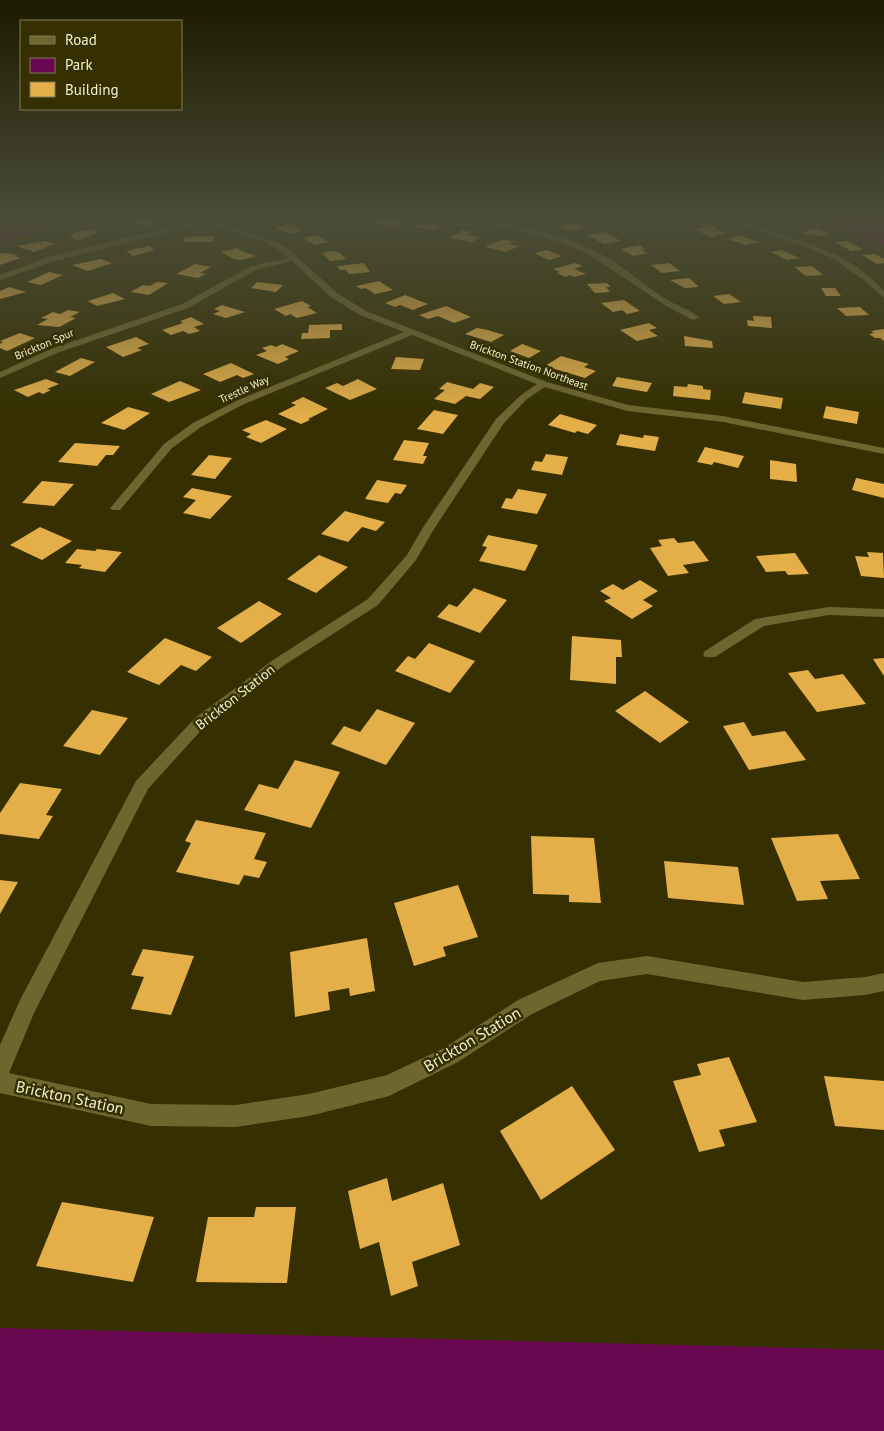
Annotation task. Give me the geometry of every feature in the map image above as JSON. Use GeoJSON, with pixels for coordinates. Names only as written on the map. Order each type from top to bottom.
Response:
{"type":"FeatureCollection","features":[{"type":"Feature","properties":{"kind":"street","name":"Brickton Spur"},"geometry":{"type":"LineString","coordinates":[[0,375],[54,351],[185,306],[222,286]]}},
{"type":"Feature","properties":{"kind":"street","name":"Brickton Station Northeast"},"geometry":{"type":"LineString","coordinates":[[323,286],[334,295],[363,313],[544,384],[627,408],[723,419],[884,451]]}},
{"type":"Feature","properties":{"kind":"street"},"geometry":{"type":"LineString","coordinates":[[640,286],[668,306],[696,318]]}},
{"type":"Feature","properties":{"kind":"street"},"geometry":{"type":"LineString","coordinates":[[875,286],[884,296]]}},
{"type":"Feature","properties":{"kind":"street","name":"Trestle Way"},"geometry":{"type":"LineString","coordinates":[[116,508],[168,446],[197,426],[239,403],[410,332]]}},
{"type":"Feature","properties":{"kind":"street","name":"Brickton Station"},"geometry":{"type":"LineString","coordinates":[[0,1069],[27,1007],[142,785],[200,722],[278,663],[373,602],[412,557],[428,529],[500,421],[524,397],[544,384]]}},
{"type":"Feature","properties":{"kind":"street"},"geometry":{"type":"LineString","coordinates":[[710,654],[760,622],[829,611],[884,613]]}},
{"type":"Feature","properties":{"kind":"street","name":"Brickton Station"},"geometry":{"type":"LineString","coordinates":[[0,1082],[151,1114],[236,1116],[310,1105],[389,1085],[450,1055],[525,1008],[598,972],[647,965],[804,991],[865,986],[884,982]]}},
{"type":"Feature","properties":{"kind":"green space"},"geometry":{"type":"Polygon","coordinates":[[[0,1328],[884,1350],[884,1431],[0,1431],[0,1328]]]}},
{"type":"Feature","properties":{"kind":"building"},"geometry":{"type":"Polygon","coordinates":[[[142,286],[164,286],[149,295],[131,292],[142,286]]]}},
{"type":"Feature","properties":{"kind":"building"},"geometry":{"type":"Polygon","coordinates":[[[253,286],[282,286],[276,292],[251,288],[253,286]]]}},
{"type":"Feature","properties":{"kind":"building"},"geometry":{"type":"Polygon","coordinates":[[[356,286],[386,286],[393,290],[375,294],[366,288],[361,289],[356,286]]]}},
{"type":"Feature","properties":{"kind":"building"},"geometry":{"type":"Polygon","coordinates":[[[589,286],[611,287],[606,287],[610,292],[595,293],[589,286]]]}},
{"type":"Feature","properties":{"kind":"building"},"geometry":{"type":"Polygon","coordinates":[[[681,286],[699,287],[685,288],[681,286]]]}},
{"type":"Feature","properties":{"kind":"building"},"geometry":{"type":"Polygon","coordinates":[[[9,287],[26,292],[0,299],[0,291],[9,287]]]}},
{"type":"Feature","properties":{"kind":"building"},"geometry":{"type":"Polygon","coordinates":[[[821,288],[835,288],[841,296],[826,296],[821,288]]]}},
{"type":"Feature","properties":{"kind":"building"},"geometry":{"type":"Polygon","coordinates":[[[113,293],[125,299],[97,306],[88,301],[113,293]]]}},
{"type":"Feature","properties":{"kind":"building"},"geometry":{"type":"Polygon","coordinates":[[[729,294],[741,302],[724,304],[713,296],[729,294]]]}},
{"type":"Feature","properties":{"kind":"building"},"geometry":{"type":"Polygon","coordinates":[[[405,295],[428,304],[413,310],[400,305],[395,307],[385,303],[405,295]]]}},
{"type":"Feature","properties":{"kind":"building"},"geometry":{"type":"Polygon","coordinates":[[[624,300],[640,311],[627,314],[622,310],[613,312],[601,303],[624,300]]]}},
{"type":"Feature","properties":{"kind":"building"},"geometry":{"type":"Polygon","coordinates":[[[302,301],[311,306],[307,307],[317,313],[297,318],[290,314],[286,316],[274,309],[302,301]]]}},
{"type":"Feature","properties":{"kind":"building"},"geometry":{"type":"Polygon","coordinates":[[[222,305],[245,312],[226,318],[213,314],[220,311],[214,309],[222,305]]]}},
{"type":"Feature","properties":{"kind":"building"},"geometry":{"type":"Polygon","coordinates":[[[446,306],[471,317],[454,323],[438,316],[428,319],[419,315],[446,306]]]}},
{"type":"Feature","properties":{"kind":"building"},"geometry":{"type":"Polygon","coordinates":[[[860,307],[869,315],[846,316],[837,308],[860,307]]]}},
{"type":"Feature","properties":{"kind":"building"},"geometry":{"type":"Polygon","coordinates":[[[68,310],[80,312],[70,317],[76,318],[59,327],[37,325],[48,319],[41,318],[53,312],[60,314],[68,310]]]}},
{"type":"Feature","properties":{"kind":"building"},"geometry":{"type":"Polygon","coordinates":[[[753,316],[771,317],[772,328],[748,326],[747,320],[754,321],[753,316]]]}},
{"type":"Feature","properties":{"kind":"building"},"geometry":{"type":"Polygon","coordinates":[[[191,317],[204,324],[194,327],[200,331],[189,334],[183,331],[171,335],[162,330],[183,323],[180,321],[191,317]]]}},
{"type":"Feature","properties":{"kind":"building"},"geometry":{"type":"Polygon","coordinates":[[[649,323],[657,328],[649,330],[658,336],[637,341],[620,330],[649,323]]]}},
{"type":"Feature","properties":{"kind":"building"},"geometry":{"type":"Polygon","coordinates":[[[342,324],[342,330],[330,330],[330,338],[301,339],[302,333],[308,333],[309,325],[342,324]]]}},
{"type":"Feature","properties":{"kind":"building"},"geometry":{"type":"Polygon","coordinates":[[[477,328],[504,335],[491,342],[465,334],[477,328]]]}},
{"type":"Feature","properties":{"kind":"building"},"geometry":{"type":"Polygon","coordinates":[[[884,329],[884,341],[869,334],[874,333],[871,331],[884,329]]]}},
{"type":"Feature","properties":{"kind":"building"},"geometry":{"type":"Polygon","coordinates":[[[20,333],[35,338],[7,351],[0,348],[0,344],[3,342],[0,341],[20,333]]]}},
{"type":"Feature","properties":{"kind":"building"},"geometry":{"type":"Polygon","coordinates":[[[684,336],[712,341],[713,348],[685,346],[684,336]]]}},
{"type":"Feature","properties":{"kind":"building"},"geometry":{"type":"Polygon","coordinates":[[[136,337],[149,344],[137,348],[142,350],[123,357],[106,347],[136,337]]]}},
{"type":"Feature","properties":{"kind":"building"},"geometry":{"type":"Polygon","coordinates":[[[282,344],[299,351],[285,357],[289,359],[278,364],[256,355],[267,351],[262,348],[271,345],[276,347],[282,344]]]}},
{"type":"Feature","properties":{"kind":"building"},"geometry":{"type":"Polygon","coordinates":[[[522,344],[541,351],[529,358],[510,351],[522,344]]]}},
{"type":"Feature","properties":{"kind":"building"},"geometry":{"type":"Polygon","coordinates":[[[561,356],[589,364],[584,367],[596,371],[585,378],[545,366],[561,356]]]}},
{"type":"Feature","properties":{"kind":"building"},"geometry":{"type":"Polygon","coordinates":[[[396,357],[424,359],[420,370],[391,369],[396,357]]]}},
{"type":"Feature","properties":{"kind":"building"},"geometry":{"type":"Polygon","coordinates":[[[81,358],[95,362],[70,376],[55,372],[81,358]]]}},
{"type":"Feature","properties":{"kind":"building"},"geometry":{"type":"Polygon","coordinates":[[[231,363],[254,374],[243,378],[237,375],[220,382],[203,374],[231,363]]]}},
{"type":"Feature","properties":{"kind":"building"},"geometry":{"type":"Polygon","coordinates":[[[617,377],[652,383],[647,392],[612,386],[617,377]]]}},
{"type":"Feature","properties":{"kind":"building"},"geometry":{"type":"Polygon","coordinates":[[[46,379],[59,384],[47,389],[51,390],[43,394],[39,392],[28,397],[14,390],[46,379]]]}},
{"type":"Feature","properties":{"kind":"building"},"geometry":{"type":"Polygon","coordinates":[[[358,379],[377,389],[350,400],[325,388],[337,383],[343,386],[358,379]]]}},
{"type":"Feature","properties":{"kind":"building"},"geometry":{"type":"Polygon","coordinates":[[[180,381],[201,390],[169,402],[151,394],[180,381]]]}},
{"type":"Feature","properties":{"kind":"building"},"geometry":{"type":"Polygon","coordinates":[[[447,382],[473,389],[480,383],[494,387],[480,399],[466,396],[455,404],[434,399],[445,390],[439,389],[447,382]]]}},
{"type":"Feature","properties":{"kind":"building"},"geometry":{"type":"Polygon","coordinates":[[[688,384],[703,386],[703,389],[711,390],[710,400],[673,396],[674,386],[687,387],[688,384]]]}},
{"type":"Feature","properties":{"kind":"building"},"geometry":{"type":"Polygon","coordinates":[[[745,392],[783,398],[781,409],[742,403],[745,392]]]}},
{"type":"Feature","properties":{"kind":"building"},"geometry":{"type":"Polygon","coordinates":[[[303,397],[328,409],[301,424],[278,414],[296,405],[291,403],[303,397]]]}},
{"type":"Feature","properties":{"kind":"building"},"geometry":{"type":"Polygon","coordinates":[[[826,406],[859,412],[857,424],[823,418],[826,406]]]}},
{"type":"Feature","properties":{"kind":"building"},"geometry":{"type":"Polygon","coordinates":[[[128,407],[150,413],[124,430],[101,423],[128,407]]]}},
{"type":"Feature","properties":{"kind":"building"},"geometry":{"type":"Polygon","coordinates":[[[434,410],[458,415],[443,434],[417,429],[434,410]]]}},
{"type":"Feature","properties":{"kind":"building"},"geometry":{"type":"Polygon","coordinates":[[[560,414],[597,425],[588,434],[577,431],[575,433],[548,425],[560,414]]]}},
{"type":"Feature","properties":{"kind":"building"},"geometry":{"type":"Polygon","coordinates":[[[266,420],[287,429],[261,443],[246,437],[251,434],[242,430],[266,420]]]}},
{"type":"Feature","properties":{"kind":"building"},"geometry":{"type":"Polygon","coordinates":[[[620,434],[643,438],[644,435],[659,437],[655,451],[616,445],[620,434]]]}},
{"type":"Feature","properties":{"kind":"building"},"geometry":{"type":"Polygon","coordinates":[[[404,440],[429,443],[423,456],[427,456],[423,464],[393,460],[404,440]]]}},
{"type":"Feature","properties":{"kind":"building"},"geometry":{"type":"Polygon","coordinates":[[[75,443],[120,446],[113,455],[106,455],[97,466],[58,462],[75,443]]]}},
{"type":"Feature","properties":{"kind":"building"},"geometry":{"type":"Polygon","coordinates":[[[705,447],[744,456],[738,468],[714,462],[712,465],[697,462],[705,447]]]}},
{"type":"Feature","properties":{"kind":"building"},"geometry":{"type":"Polygon","coordinates":[[[546,454],[568,457],[562,475],[531,470],[535,461],[542,462],[546,454]]]}},
{"type":"Feature","properties":{"kind":"building"},"geometry":{"type":"Polygon","coordinates":[[[209,455],[232,458],[215,479],[191,475],[209,455]]]}},
{"type":"Feature","properties":{"kind":"building"},"geometry":{"type":"Polygon","coordinates":[[[770,460],[796,464],[797,482],[770,479],[770,460]]]}},
{"type":"Feature","properties":{"kind":"building"},"geometry":{"type":"Polygon","coordinates":[[[856,478],[884,484],[884,498],[852,490],[856,478]]]}},
{"type":"Feature","properties":{"kind":"building"},"geometry":{"type":"Polygon","coordinates":[[[377,480],[407,485],[401,494],[395,493],[388,503],[365,499],[377,480]]]}},
{"type":"Feature","properties":{"kind":"building"},"geometry":{"type":"Polygon","coordinates":[[[42,481],[74,484],[54,506],[22,503],[42,481]]]}},
{"type":"Feature","properties":{"kind":"building"},"geometry":{"type":"Polygon","coordinates":[[[192,488],[232,496],[210,519],[183,513],[196,500],[183,497],[192,488]]]}},
{"type":"Feature","properties":{"kind":"building"},"geometry":{"type":"Polygon","coordinates":[[[518,489],[547,494],[537,514],[501,508],[506,498],[512,499],[518,489]]]}},
{"type":"Feature","properties":{"kind":"building"},"geometry":{"type":"Polygon","coordinates":[[[345,511],[385,522],[376,531],[362,527],[348,542],[321,534],[345,511]]]}},
{"type":"Feature","properties":{"kind":"building"},"geometry":{"type":"Polygon","coordinates":[[[40,527],[72,541],[42,560],[10,545],[40,527]]]}},
{"type":"Feature","properties":{"kind":"building"},"geometry":{"type":"Polygon","coordinates":[[[488,535],[538,545],[525,571],[479,561],[487,547],[482,546],[488,535]]]}},
{"type":"Feature","properties":{"kind":"building"},"geometry":{"type":"Polygon","coordinates":[[[674,538],[678,543],[694,541],[709,561],[683,565],[689,573],[668,576],[650,548],[662,546],[658,540],[674,538]]]}},
{"type":"Feature","properties":{"kind":"building"},"geometry":{"type":"Polygon","coordinates":[[[77,549],[122,552],[105,572],[79,568],[82,565],[65,563],[77,549]]]}},
{"type":"Feature","properties":{"kind":"building"},"geometry":{"type":"Polygon","coordinates":[[[867,552],[883,553],[884,578],[861,576],[855,556],[869,557],[867,552]]]}},
{"type":"Feature","properties":{"kind":"building"},"geometry":{"type":"Polygon","coordinates":[[[795,553],[809,574],[788,575],[785,571],[766,572],[756,556],[795,553]]]}},
{"type":"Feature","properties":{"kind":"building"},"geometry":{"type":"Polygon","coordinates":[[[319,555],[348,567],[316,593],[287,579],[319,555]]]}},
{"type":"Feature","properties":{"kind":"building"},"geometry":{"type":"Polygon","coordinates":[[[640,580],[658,591],[643,600],[653,606],[632,619],[604,601],[611,598],[600,591],[613,584],[623,590],[640,580]]]}},
{"type":"Feature","properties":{"kind":"building"},"geometry":{"type":"Polygon","coordinates":[[[474,588],[507,600],[480,633],[437,617],[449,604],[457,607],[474,588]]]}},
{"type":"Feature","properties":{"kind":"building"},"geometry":{"type":"Polygon","coordinates":[[[259,601],[282,614],[241,643],[217,628],[259,601]]]}},
{"type":"Feature","properties":{"kind":"building"},"geometry":{"type":"Polygon","coordinates":[[[572,636],[621,640],[622,657],[616,657],[616,684],[570,680],[572,636]]]}},
{"type":"Feature","properties":{"kind":"building"},"geometry":{"type":"Polygon","coordinates":[[[165,638],[212,657],[196,671],[181,665],[159,685],[127,672],[165,638]]]}},
{"type":"Feature","properties":{"kind":"building"},"geometry":{"type":"Polygon","coordinates":[[[429,643],[475,661],[450,693],[395,671],[408,656],[415,659],[429,643]]]}},
{"type":"Feature","properties":{"kind":"building"},"geometry":{"type":"Polygon","coordinates":[[[884,658],[884,676],[873,659],[884,658]]]}},
{"type":"Feature","properties":{"kind":"building"},"geometry":{"type":"Polygon","coordinates":[[[808,670],[815,679],[843,674],[866,704],[817,712],[788,673],[808,670]]]}},
{"type":"Feature","properties":{"kind":"building"},"geometry":{"type":"Polygon","coordinates":[[[645,691],[689,722],[660,743],[615,711],[645,691]]]}},
{"type":"Feature","properties":{"kind":"building"},"geometry":{"type":"Polygon","coordinates":[[[377,709],[415,723],[386,765],[331,744],[344,726],[360,732],[377,709]]]}},
{"type":"Feature","properties":{"kind":"building"},"geometry":{"type":"Polygon","coordinates":[[[92,710],[128,718],[100,755],[63,746],[92,710]]]}},
{"type":"Feature","properties":{"kind":"building"},"geometry":{"type":"Polygon","coordinates":[[[744,722],[752,736],[785,731],[806,760],[749,770],[723,726],[744,722]]]}},
{"type":"Feature","properties":{"kind":"building"},"geometry":{"type":"Polygon","coordinates":[[[295,760],[340,772],[311,828],[244,810],[259,784],[278,789],[295,760]]]}},
{"type":"Feature","properties":{"kind":"building"},"geometry":{"type":"Polygon","coordinates":[[[20,783],[62,789],[46,815],[53,816],[39,839],[0,834],[0,813],[20,783]]]}},
{"type":"Feature","properties":{"kind":"building"},"geometry":{"type":"Polygon","coordinates":[[[196,820],[266,833],[254,859],[267,862],[259,878],[244,875],[239,885],[176,872],[191,843],[185,841],[196,820]]]}},
{"type":"Feature","properties":{"kind":"building"},"geometry":{"type":"Polygon","coordinates":[[[838,834],[860,879],[820,881],[828,899],[797,901],[771,838],[838,834]]]}},
{"type":"Feature","properties":{"kind":"building"},"geometry":{"type":"Polygon","coordinates":[[[531,836],[594,838],[601,903],[569,902],[569,895],[533,894],[531,836]]]}},
{"type":"Feature","properties":{"kind":"building"},"geometry":{"type":"Polygon","coordinates":[[[664,861],[738,867],[744,905],[668,898],[664,861]]]}},
{"type":"Feature","properties":{"kind":"building"},"geometry":{"type":"Polygon","coordinates":[[[0,880],[18,882],[0,914],[0,880]]]}},
{"type":"Feature","properties":{"kind":"building"},"geometry":{"type":"Polygon","coordinates":[[[458,885],[478,937],[443,947],[446,956],[414,966],[394,903],[458,885]]]}},
{"type":"Feature","properties":{"kind":"building"},"geometry":{"type":"Polygon","coordinates":[[[367,938],[375,991],[350,996],[349,988],[328,992],[330,1010],[295,1017],[290,952],[367,938]]]}},
{"type":"Feature","properties":{"kind":"building"},"geometry":{"type":"Polygon","coordinates":[[[143,949],[194,956],[171,1015],[131,1009],[144,977],[131,975],[143,949]]]}},
{"type":"Feature","properties":{"kind":"building"},"geometry":{"type":"Polygon","coordinates":[[[729,1057],[757,1122],[719,1130],[725,1146],[699,1152],[673,1081],[701,1075],[697,1064],[729,1057]]]}},
{"type":"Feature","properties":{"kind":"building"},"geometry":{"type":"Polygon","coordinates":[[[824,1076],[884,1081],[884,1130],[835,1126],[824,1076]]]}},
{"type":"Feature","properties":{"kind":"building"},"geometry":{"type":"Polygon","coordinates":[[[572,1086],[615,1150],[541,1200],[500,1131],[572,1086]]]}},
{"type":"Feature","properties":{"kind":"building"},"geometry":{"type":"Polygon","coordinates":[[[387,1178],[392,1201],[443,1183],[460,1245],[412,1262],[418,1286],[391,1296],[379,1242],[360,1249],[348,1191],[387,1178]]]}},
{"type":"Feature","properties":{"kind":"building"},"geometry":{"type":"Polygon","coordinates":[[[62,1202],[154,1217],[133,1282],[36,1266],[62,1202]]]}},
{"type":"Feature","properties":{"kind":"building"},"geometry":{"type":"Polygon","coordinates":[[[256,1207],[296,1207],[287,1283],[196,1282],[208,1217],[254,1217],[256,1207]]]}}]}
